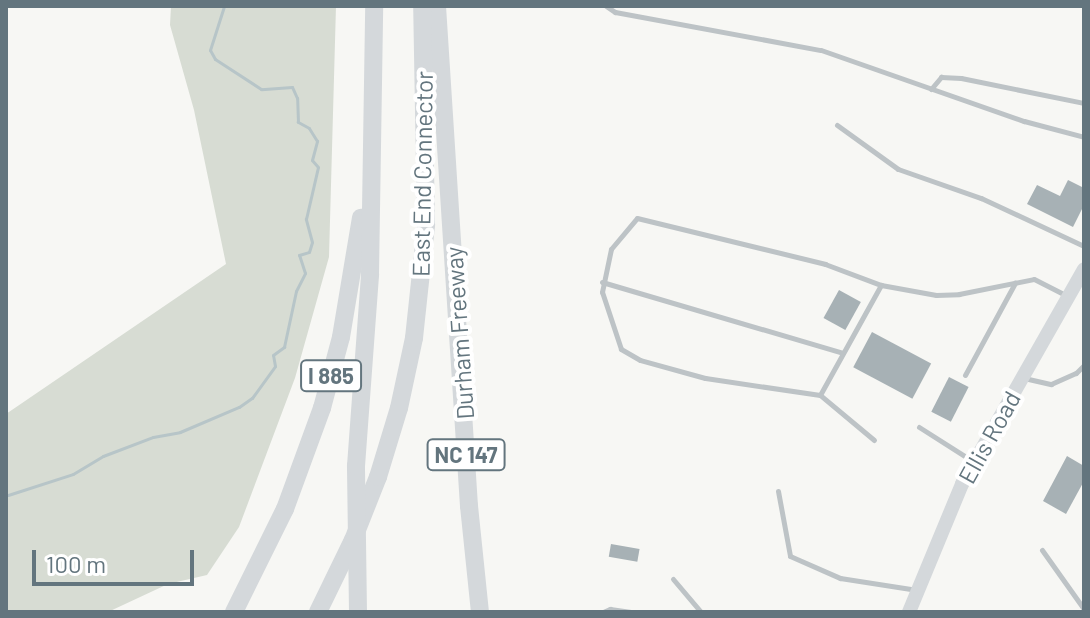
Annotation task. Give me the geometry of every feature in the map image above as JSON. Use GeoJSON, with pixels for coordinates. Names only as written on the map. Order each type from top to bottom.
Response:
{"type":"FeatureCollection","features":[{"type":"Feature","properties":{"kind":"highway","name":"I 885"},"geometry":{"type":"LineString","coordinates":[[234,612],[290,498],[332,373],[355,263],[372,124],[374,6]]}},
{"type":"Feature","properties":{"kind":"highway","name":"East End Connector"},"geometry":{"type":"LineString","coordinates":[[318,612],[378,477],[407,373],[424,263],[427,183],[422,6]]}},
{"type":"Feature","properties":{"kind":"highway","name":"Durham Freeway"},"geometry":{"type":"LineString","coordinates":[[437,6],[469,506],[480,612]]}},
{"type":"Feature","properties":{"kind":"highway"},"geometry":{"type":"LineString","coordinates":[[358,612],[355,478],[370,274],[372,124]]}},
{"type":"Feature","properties":{"kind":"main road","name":"Ellis Road"},"geometry":{"type":"LineString","coordinates":[[909,612],[975,462],[1084,269]]}},
{"type":"Feature","properties":{"kind":"lane"},"geometry":{"type":"LineString","coordinates":[[606,6],[615,12],[821,50],[1024,121],[1084,137]]}},
{"type":"Feature","properties":{"kind":"lane"},"geometry":{"type":"LineString","coordinates":[[931,89],[941,77],[961,78],[1084,103]]}},
{"type":"Feature","properties":{"kind":"lane"},"geometry":{"type":"LineString","coordinates":[[837,125],[898,169],[981,198],[1084,246]]}},
{"type":"Feature","properties":{"kind":"lane"},"geometry":{"type":"LineString","coordinates":[[874,440],[820,395],[705,378],[640,360],[621,349],[602,282],[611,249],[637,218],[825,264],[881,285],[936,295],[1034,279],[1069,296]]}},
{"type":"Feature","properties":{"kind":"lane"},"geometry":{"type":"LineString","coordinates":[[602,282],[843,353]]}},
{"type":"Feature","properties":{"kind":"lane"},"geometry":{"type":"LineString","coordinates":[[965,375],[1015,283]]}},
{"type":"Feature","properties":{"kind":"lane"},"geometry":{"type":"LineString","coordinates":[[820,395],[881,285]]}},
{"type":"Feature","properties":{"kind":"lane"},"geometry":{"type":"LineString","coordinates":[[1023,377],[1051,384],[1076,373],[1084,365]]}},
{"type":"Feature","properties":{"kind":"lane"},"geometry":{"type":"LineString","coordinates":[[919,427],[975,462]]}},
{"type":"Feature","properties":{"kind":"lane"},"geometry":{"type":"LineString","coordinates":[[778,491],[790,556],[810,568],[840,578],[918,590]]}},
{"type":"Feature","properties":{"kind":"lane"},"geometry":{"type":"LineString","coordinates":[[1042,550],[1084,609]]}},
{"type":"Feature","properties":{"kind":"lane"},"geometry":{"type":"LineString","coordinates":[[673,579],[701,612]]}},
{"type":"Feature","properties":{"kind":"lane"},"geometry":{"type":"LineString","coordinates":[[603,612],[610,609],[631,612]]}},
{"type":"Feature","properties":{"kind":"shaded area"},"geometry":{"type":"Polygon","coordinates":[[[171,6],[336,6],[329,257],[295,378],[239,527],[207,575],[168,584],[108,612],[6,612],[6,414],[226,264],[194,110],[170,25],[171,6]]]}},
{"type":"Feature","properties":{"kind":"building"},"geometry":{"type":"Polygon","coordinates":[[[1068,180],[1084,188],[1084,205],[1073,227],[1027,204],[1037,185],[1060,196],[1068,180]]]}},
{"type":"Feature","properties":{"kind":"building"},"geometry":{"type":"Polygon","coordinates":[[[839,290],[861,302],[845,330],[823,318],[839,290]]]}},
{"type":"Feature","properties":{"kind":"building"},"geometry":{"type":"Polygon","coordinates":[[[872,332],[931,363],[912,399],[853,367],[872,332]]]}},
{"type":"Feature","properties":{"kind":"building"},"geometry":{"type":"Polygon","coordinates":[[[949,377],[969,387],[951,422],[931,412],[949,377]]]}},
{"type":"Feature","properties":{"kind":"building"},"geometry":{"type":"Polygon","coordinates":[[[1067,456],[1084,466],[1084,481],[1066,514],[1043,501],[1067,456]]]}},
{"type":"Feature","properties":{"kind":"building"},"geometry":{"type":"Polygon","coordinates":[[[611,544],[640,549],[637,562],[609,557],[611,544]]]}},
{"type":"Feature","properties":{"kind":"waterway"},"geometry":{"type":"LineString","coordinates":[[8,495],[73,474],[103,456],[153,437],[180,432],[239,407],[252,398],[275,366],[273,355],[284,347],[296,291],[305,273],[299,255],[309,252],[312,242],[306,219],[318,167],[312,160],[317,141],[309,128],[298,122],[297,98],[292,87],[261,89],[215,59],[210,50],[224,6]]}}]}
